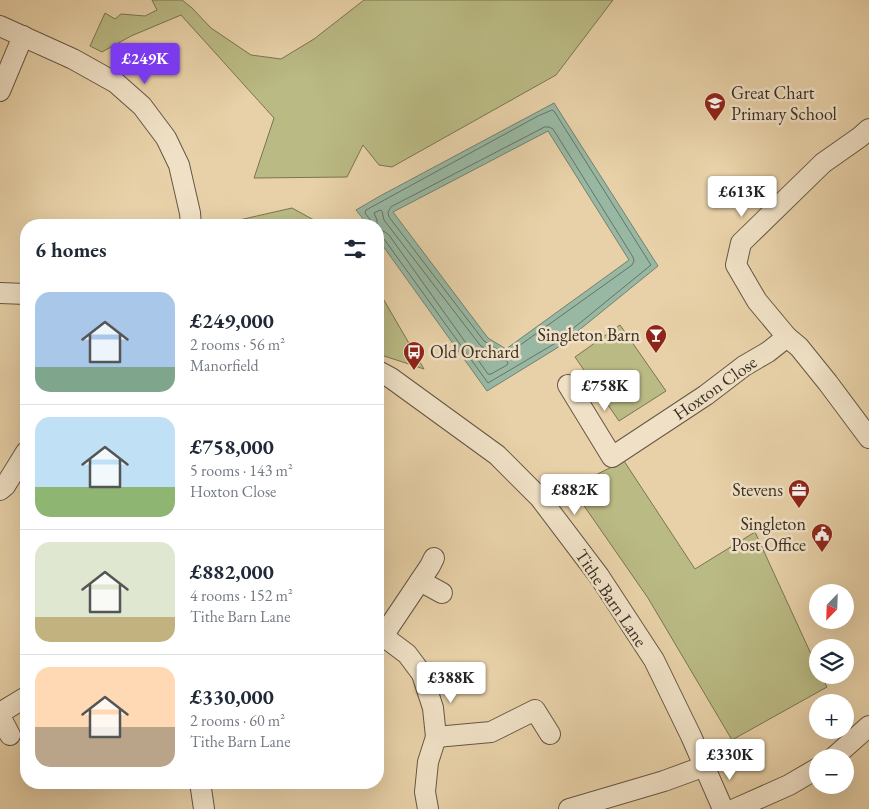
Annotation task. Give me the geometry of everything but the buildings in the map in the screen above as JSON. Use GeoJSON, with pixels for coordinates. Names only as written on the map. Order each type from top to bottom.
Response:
{"type":"FeatureCollection","features":[{"type":"Feature","properties":{"kind":"street"},"geometry":{"type":"LineString","coordinates":[[0,26],[73,59],[116,83],[142,106],[166,138],[179,165],[190,219]]}},
{"type":"Feature","properties":{"kind":"street"},"geometry":{"type":"LineString","coordinates":[[0,91],[23,36]]}},
{"type":"Feature","properties":{"kind":"street"},"geometry":{"type":"LineString","coordinates":[[868,432],[757,300],[736,265],[741,243],[823,163],[869,129]]}},
{"type":"Feature","properties":{"kind":"street"},"geometry":{"type":"LineString","coordinates":[[0,293],[20,294]]}},
{"type":"Feature","properties":{"kind":"street","name":"Hoxton Close"},"geometry":{"type":"LineString","coordinates":[[568,385],[612,457],[706,396],[744,366],[768,352],[787,337]]}},
{"type":"Feature","properties":{"kind":"street","name":"Tithe Barn Lane"},"geometry":{"type":"LineString","coordinates":[[384,374],[497,455],[540,498],[599,576],[654,660],[692,736],[723,809]]}},
{"type":"Feature","properties":{"kind":"street"},"geometry":{"type":"LineString","coordinates":[[0,490],[5,486],[20,462]]}},
{"type":"Feature","properties":{"kind":"street"},"geometry":{"type":"LineString","coordinates":[[384,631],[434,558]]}},
{"type":"Feature","properties":{"kind":"street"},"geometry":{"type":"LineString","coordinates":[[420,581],[442,593]]}},
{"type":"Feature","properties":{"kind":"street"},"geometry":{"type":"LineString","coordinates":[[384,640],[407,654],[422,674],[434,708],[436,737],[428,762],[425,792],[428,809]]}},
{"type":"Feature","properties":{"kind":"street"},"geometry":{"type":"LineString","coordinates":[[0,713],[20,701]]}},
{"type":"Feature","properties":{"kind":"street"},"geometry":{"type":"LineString","coordinates":[[436,737],[490,732],[535,710],[550,734]]}},
{"type":"Feature","properties":{"kind":"street"},"geometry":{"type":"LineString","coordinates":[[0,716],[10,735]]}},
{"type":"Feature","properties":{"kind":"street"},"geometry":{"type":"LineString","coordinates":[[843,749],[869,726]]}},
{"type":"Feature","properties":{"kind":"street"},"geometry":{"type":"LineString","coordinates":[[569,809],[602,804],[705,766]]}},
{"type":"Feature","properties":{"kind":"street"},"geometry":{"type":"LineString","coordinates":[[734,809],[788,786],[809,773]]}},
{"type":"Feature","properties":{"kind":"street"},"geometry":{"type":"LineString","coordinates":[[201,789],[204,809]]}},
{"type":"Feature","properties":{"kind":"green space"},"geometry":{"type":"Polygon","coordinates":[[[152,0],[182,0],[211,28],[251,55],[281,59],[314,39],[364,0],[613,0],[556,75],[392,167],[379,165],[363,145],[347,177],[254,178],[274,118],[181,15],[131,36],[102,52],[90,46],[105,13],[115,19],[121,14],[145,16],[157,10],[152,0]]]}},
{"type":"Feature","properties":{"kind":"green space"},"geometry":{"type":"Polygon","coordinates":[[[292,208],[312,219],[244,219],[292,208]]]}},
{"type":"Feature","properties":{"kind":"green space"},"geometry":{"type":"Polygon","coordinates":[[[384,300],[424,369],[384,356],[384,300]]]}},
{"type":"Feature","properties":{"kind":"green space"},"geometry":{"type":"Polygon","coordinates":[[[620,325],[666,391],[619,421],[575,357],[620,325]]]}},
{"type":"Feature","properties":{"kind":"green space"},"geometry":{"type":"Polygon","coordinates":[[[624,461],[695,569],[755,532],[809,650],[809,684],[826,684],[827,687],[814,694],[809,694],[809,697],[732,740],[648,598],[571,487],[624,461]]]}},
{"type":"Feature","properties":{"kind":"water"},"geometry":{"type":"Polygon","coordinates":[[[554,103],[658,266],[557,348],[487,391],[384,247],[384,219],[363,219],[356,210],[554,103]],[[548,131],[393,212],[488,338],[506,349],[629,260],[548,131]]]}},
{"type":"Feature","properties":{"kind":"place","name":"Great Chart Primary School"},"geometry":{"type":"Point","coordinates":[715,122]}},
{"type":"Feature","properties":{"kind":"place","name":"Singleton Barn"},"geometry":{"type":"Point","coordinates":[656,354]}},
{"type":"Feature","properties":{"kind":"place","name":"Old Orchard"},"geometry":{"type":"Point","coordinates":[414,371]}},
{"type":"Feature","properties":{"kind":"place","name":"Stevens"},"geometry":{"type":"Point","coordinates":[799,509]}},
{"type":"Feature","properties":{"kind":"place","name":"Singleton Post Office"},"geometry":{"type":"Point","coordinates":[822,553]}}]}
